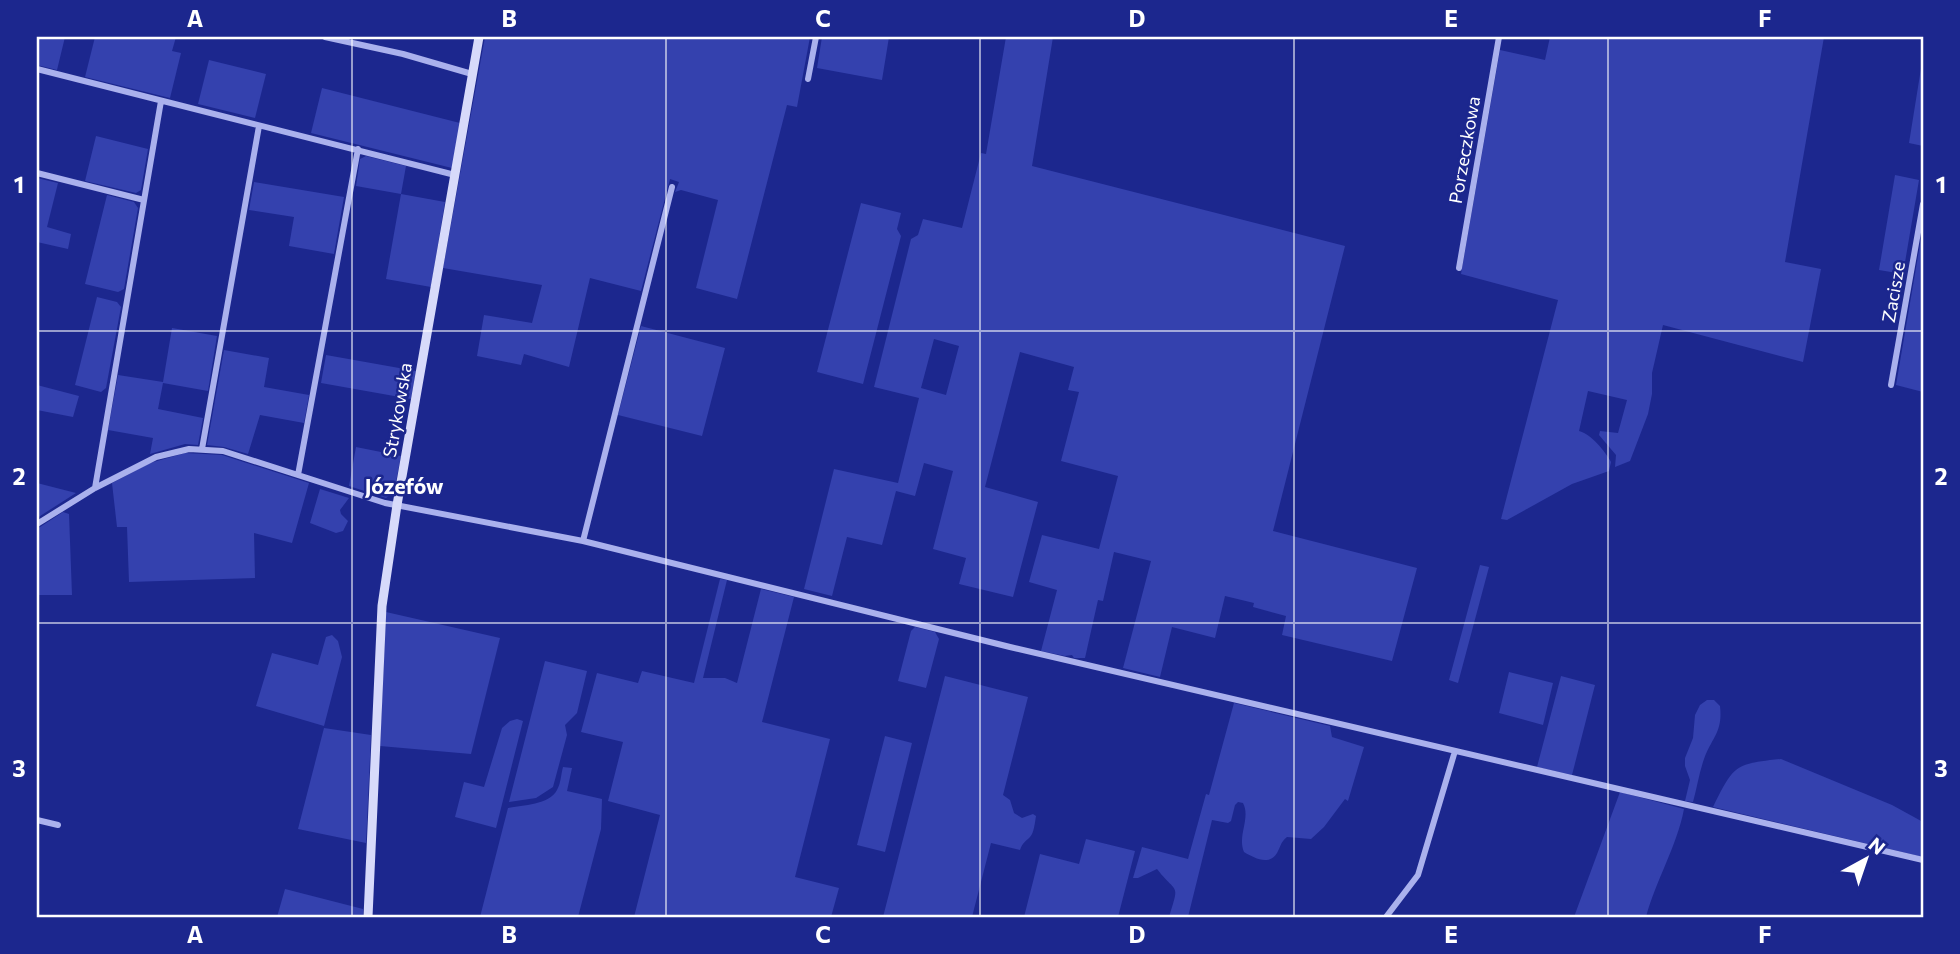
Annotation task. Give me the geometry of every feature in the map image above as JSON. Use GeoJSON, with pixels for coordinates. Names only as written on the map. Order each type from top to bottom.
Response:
{"type":"FeatureCollection","features":[{"type":"Feature","properties":{"kind":"street"},"geometry":{"type":"LineString","coordinates":[[325,37],[403,54],[472,75]]}},
{"type":"Feature","properties":{"kind":"street","name":"Strykowska"},"geometry":{"type":"LineString","coordinates":[[368,917],[382,606],[397,505],[479,37]]}},
{"type":"Feature","properties":{"kind":"street"},"geometry":{"type":"LineString","coordinates":[[808,79],[816,37]]}},
{"type":"Feature","properties":{"kind":"street","name":"Porzeczkowa"},"geometry":{"type":"LineString","coordinates":[[1459,268],[1499,37]]}},
{"type":"Feature","properties":{"kind":"street"},"geometry":{"type":"LineString","coordinates":[[37,69],[455,175]]}},
{"type":"Feature","properties":{"kind":"street"},"geometry":{"type":"LineString","coordinates":[[95,488],[160,101]]}},
{"type":"Feature","properties":{"kind":"street"},"geometry":{"type":"LineString","coordinates":[[202,449],[259,126]]}},
{"type":"Feature","properties":{"kind":"street"},"geometry":{"type":"LineString","coordinates":[[298,475],[358,149]]}},
{"type":"Feature","properties":{"kind":"street"},"geometry":{"type":"LineString","coordinates":[[37,173],[144,200]]}},
{"type":"Feature","properties":{"kind":"street"},"geometry":{"type":"LineString","coordinates":[[583,541],[672,187]]}},
{"type":"Feature","properties":{"kind":"street","name":"Zacisze"},"geometry":{"type":"LineString","coordinates":[[1891,385],[1923,204]]}},
{"type":"Feature","properties":{"kind":"street"},"geometry":{"type":"LineString","coordinates":[[37,524],[95,488],[156,457],[178,451],[223,451],[397,505],[583,541],[1010,647],[1923,860]]}},
{"type":"Feature","properties":{"kind":"street"},"geometry":{"type":"LineString","coordinates":[[1386,917],[1418,875],[1455,751]]}},
{"type":"Feature","properties":{"kind":"street"},"geometry":{"type":"LineString","coordinates":[[37,820],[58,825]]}},
{"type":"Feature","properties":{"kind":"shaded area"},"geometry":{"type":"Polygon","coordinates":[[[37,37],[65,37],[57,70],[37,65],[37,37]]]}},
{"type":"Feature","properties":{"kind":"shaded area"},"geometry":{"type":"Polygon","coordinates":[[[95,37],[176,37],[172,51],[181,53],[170,98],[85,77],[95,37]]]}},
{"type":"Feature","properties":{"kind":"shaded area"},"geometry":{"type":"Polygon","coordinates":[[[485,37],[810,37],[797,107],[787,105],[737,299],[696,288],[718,200],[681,190],[675,192],[679,182],[670,179],[641,291],[590,278],[569,367],[524,354],[521,365],[477,356],[484,315],[532,323],[542,285],[443,268],[485,37]]]}},
{"type":"Feature","properties":{"kind":"shaded area"},"geometry":{"type":"Polygon","coordinates":[[[822,37],[889,37],[882,80],[817,68],[822,37]]]}},
{"type":"Feature","properties":{"kind":"shaded area"},"geometry":{"type":"Polygon","coordinates":[[[1006,37],[1053,37],[1032,166],[1345,246],[1273,531],[1417,568],[1392,661],[1282,635],[1286,616],[1253,607],[1254,603],[1225,596],[1215,638],[1172,627],[1160,677],[1123,668],[1151,561],[1114,552],[1103,601],[1098,600],[1085,658],[1041,651],[1057,590],[1029,582],[1042,535],[1099,549],[1118,476],[1061,461],[1079,392],[1068,390],[1074,367],[1020,352],[985,487],[1038,502],[1013,597],[959,584],[966,558],[933,549],[953,471],[924,463],[915,496],[896,491],[882,545],[847,537],[832,596],[804,589],[834,469],[898,483],[919,398],[874,387],[911,239],[918,235],[923,219],[962,228],[981,153],[986,154],[1006,37]],[[934,339],[921,388],[946,395],[959,346],[934,339]]]}},
{"type":"Feature","properties":{"kind":"shaded area"},"geometry":{"type":"Polygon","coordinates":[[[1550,37],[1824,37],[1785,262],[1821,269],[1803,362],[1663,325],[1652,373],[1648,414],[1630,461],[1615,467],[1616,455],[1599,435],[1600,431],[1618,433],[1627,400],[1588,391],[1579,431],[1593,439],[1605,453],[1611,462],[1609,471],[1572,484],[1507,520],[1501,519],[1558,300],[1461,274],[1500,50],[1545,60],[1550,37]]]}},
{"type":"Feature","properties":{"kind":"shaded area"},"geometry":{"type":"Polygon","coordinates":[[[1923,56],[1923,146],[1909,143],[1923,56]]]}},
{"type":"Feature","properties":{"kind":"shaded area"},"geometry":{"type":"Polygon","coordinates":[[[209,60],[266,74],[255,118],[198,104],[209,60]]]}},
{"type":"Feature","properties":{"kind":"shaded area"},"geometry":{"type":"Polygon","coordinates":[[[322,88],[460,123],[452,168],[311,133],[322,88]]]}},
{"type":"Feature","properties":{"kind":"shaded area"},"geometry":{"type":"Polygon","coordinates":[[[96,136],[148,149],[141,190],[136,193],[85,181],[96,136]]]}},
{"type":"Feature","properties":{"kind":"shaded area"},"geometry":{"type":"Polygon","coordinates":[[[366,156],[406,166],[401,194],[356,186],[360,159],[366,156]]]}},
{"type":"Feature","properties":{"kind":"shaded area"},"geometry":{"type":"Polygon","coordinates":[[[1895,175],[1919,180],[1903,274],[1879,270],[1895,175]]]}},
{"type":"Feature","properties":{"kind":"shaded area"},"geometry":{"type":"Polygon","coordinates":[[[37,178],[58,183],[47,227],[71,234],[68,249],[37,242],[37,178]]]}},
{"type":"Feature","properties":{"kind":"shaded area"},"geometry":{"type":"Polygon","coordinates":[[[254,182],[344,197],[334,254],[289,246],[294,217],[249,210],[254,182]]]}},
{"type":"Feature","properties":{"kind":"shaded area"},"geometry":{"type":"Polygon","coordinates":[[[401,194],[445,202],[431,287],[386,279],[401,194]]]}},
{"type":"Feature","properties":{"kind":"shaded area"},"geometry":{"type":"Polygon","coordinates":[[[107,195],[134,202],[138,208],[124,289],[118,292],[85,284],[107,195]]]}},
{"type":"Feature","properties":{"kind":"shaded area"},"geometry":{"type":"Polygon","coordinates":[[[861,203],[901,213],[897,229],[901,236],[863,384],[817,372],[861,203]]]}},
{"type":"Feature","properties":{"kind":"shaded area"},"geometry":{"type":"Polygon","coordinates":[[[1923,227],[1923,392],[1896,385],[1923,227]]]}},
{"type":"Feature","properties":{"kind":"shaded area"},"geometry":{"type":"Polygon","coordinates":[[[97,297],[117,302],[121,307],[106,388],[101,392],[75,385],[97,297]]]}},
{"type":"Feature","properties":{"kind":"shaded area"},"geometry":{"type":"Polygon","coordinates":[[[641,326],[725,348],[702,436],[618,415],[641,326]]]}},
{"type":"Feature","properties":{"kind":"shaded area"},"geometry":{"type":"Polygon","coordinates":[[[172,328],[217,336],[208,391],[163,383],[158,409],[203,418],[198,445],[185,444],[150,454],[153,438],[108,430],[118,375],[163,382],[172,328]]]}},
{"type":"Feature","properties":{"kind":"shaded area"},"geometry":{"type":"Polygon","coordinates":[[[224,350],[269,358],[264,387],[309,395],[304,423],[260,415],[248,454],[207,445],[224,350]]]}},
{"type":"Feature","properties":{"kind":"shaded area"},"geometry":{"type":"Polygon","coordinates":[[[326,355],[416,371],[411,399],[321,383],[326,355]]]}},
{"type":"Feature","properties":{"kind":"shaded area"},"geometry":{"type":"Polygon","coordinates":[[[37,385],[79,396],[73,417],[37,410],[37,385]]]}},
{"type":"Feature","properties":{"kind":"shaded area"},"geometry":{"type":"Polygon","coordinates":[[[356,447],[401,456],[394,492],[386,498],[349,486],[356,447]]]}},
{"type":"Feature","properties":{"kind":"shaded area"},"geometry":{"type":"Polygon","coordinates":[[[185,453],[222,455],[309,483],[292,543],[254,533],[255,578],[129,582],[127,527],[117,527],[112,483],[150,463],[185,453]]]}},
{"type":"Feature","properties":{"kind":"shaded area"},"geometry":{"type":"Polygon","coordinates":[[[37,483],[76,493],[37,518],[37,483]]]}},
{"type":"Feature","properties":{"kind":"shaded area"},"geometry":{"type":"Polygon","coordinates":[[[320,489],[349,498],[340,510],[348,521],[343,531],[336,533],[310,523],[320,489]]]}},
{"type":"Feature","properties":{"kind":"shaded area"},"geometry":{"type":"Polygon","coordinates":[[[63,512],[69,514],[72,595],[37,595],[37,529],[63,512]]]}},
{"type":"Feature","properties":{"kind":"shaded area"},"geometry":{"type":"Polygon","coordinates":[[[1480,565],[1489,567],[1458,683],[1449,680],[1480,565]]]}},
{"type":"Feature","properties":{"kind":"shaded area"},"geometry":{"type":"Polygon","coordinates":[[[720,579],[727,580],[703,678],[725,678],[737,683],[761,589],[794,597],[762,722],[830,739],[795,877],[839,888],[831,917],[634,917],[660,815],[608,801],[623,742],[581,732],[597,673],[638,683],[642,671],[694,683],[720,579]]]}},
{"type":"Feature","properties":{"kind":"shaded area"},"geometry":{"type":"Polygon","coordinates":[[[386,612],[500,638],[471,754],[380,746],[386,612]]]}},
{"type":"Feature","properties":{"kind":"shaded area"},"geometry":{"type":"Polygon","coordinates":[[[915,627],[935,632],[939,639],[926,688],[898,681],[911,631],[915,627]]]}},
{"type":"Feature","properties":{"kind":"shaded area"},"geometry":{"type":"Polygon","coordinates":[[[332,635],[338,641],[342,657],[324,726],[256,706],[272,653],[318,665],[326,637],[332,635]]]}},
{"type":"Feature","properties":{"kind":"shaded area"},"geometry":{"type":"Polygon","coordinates":[[[545,661],[587,671],[577,713],[565,725],[567,735],[553,787],[536,798],[509,802],[545,661]]]}},
{"type":"Feature","properties":{"kind":"shaded area"},"geometry":{"type":"Polygon","coordinates":[[[1509,672],[1553,683],[1543,725],[1499,713],[1509,672]]]}},
{"type":"Feature","properties":{"kind":"shaded area"},"geometry":{"type":"Polygon","coordinates":[[[945,676],[1028,697],[1003,795],[1010,800],[1014,813],[1022,818],[1033,814],[1036,816],[1033,830],[1020,850],[991,843],[972,917],[883,917],[945,676]]]}},
{"type":"Feature","properties":{"kind":"shaded area"},"geometry":{"type":"Polygon","coordinates":[[[1561,676],[1595,685],[1572,775],[1537,767],[1561,676]]]}},
{"type":"Feature","properties":{"kind":"shaded area"},"geometry":{"type":"Polygon","coordinates":[[[1707,700],[1714,700],[1720,706],[1720,722],[1704,759],[1693,802],[1685,801],[1690,780],[1685,758],[1693,738],[1695,715],[1700,705],[1707,700]]]}},
{"type":"Feature","properties":{"kind":"shaded area"},"geometry":{"type":"Polygon","coordinates":[[[1234,703],[1330,726],[1332,737],[1364,747],[1348,801],[1345,799],[1324,827],[1311,839],[1287,837],[1274,857],[1266,860],[1244,852],[1242,840],[1246,815],[1243,803],[1238,802],[1231,821],[1228,823],[1212,820],[1188,917],[1169,917],[1175,889],[1157,869],[1133,878],[1142,847],[1188,859],[1234,703]]]}},
{"type":"Feature","properties":{"kind":"shaded area"},"geometry":{"type":"Polygon","coordinates":[[[517,719],[523,721],[496,828],[455,817],[464,782],[484,787],[502,728],[517,719]]]}},
{"type":"Feature","properties":{"kind":"shaded area"},"geometry":{"type":"Polygon","coordinates":[[[324,728],[371,735],[366,843],[298,829],[324,728]]]}},
{"type":"Feature","properties":{"kind":"shaded area"},"geometry":{"type":"Polygon","coordinates":[[[885,736],[912,743],[885,852],[857,845],[885,736]]]}},
{"type":"Feature","properties":{"kind":"shaded area"},"geometry":{"type":"Polygon","coordinates":[[[1781,759],[1892,805],[1923,822],[1923,857],[1713,807],[1726,782],[1737,769],[1744,765],[1781,759]]]}},
{"type":"Feature","properties":{"kind":"shaded area"},"geometry":{"type":"Polygon","coordinates":[[[563,767],[572,768],[567,791],[602,799],[601,829],[578,917],[480,917],[508,808],[548,799],[557,790],[563,767]]]}},
{"type":"Feature","properties":{"kind":"shaded area"},"geometry":{"type":"Polygon","coordinates":[[[1620,792],[1684,809],[1677,836],[1646,917],[1574,917],[1620,792]]]}},
{"type":"Feature","properties":{"kind":"shaded area"},"geometry":{"type":"Polygon","coordinates":[[[1086,839],[1135,851],[1118,917],[1024,917],[1040,854],[1079,864],[1086,839]]]}},
{"type":"Feature","properties":{"kind":"shaded area"},"geometry":{"type":"Polygon","coordinates":[[[285,889],[363,909],[363,917],[277,917],[285,889]]]}},
{"type":"Feature","properties":{"kind":"district","name":"Józefów"},"geometry":{"type":"Point","coordinates":[404,487]}}]}
